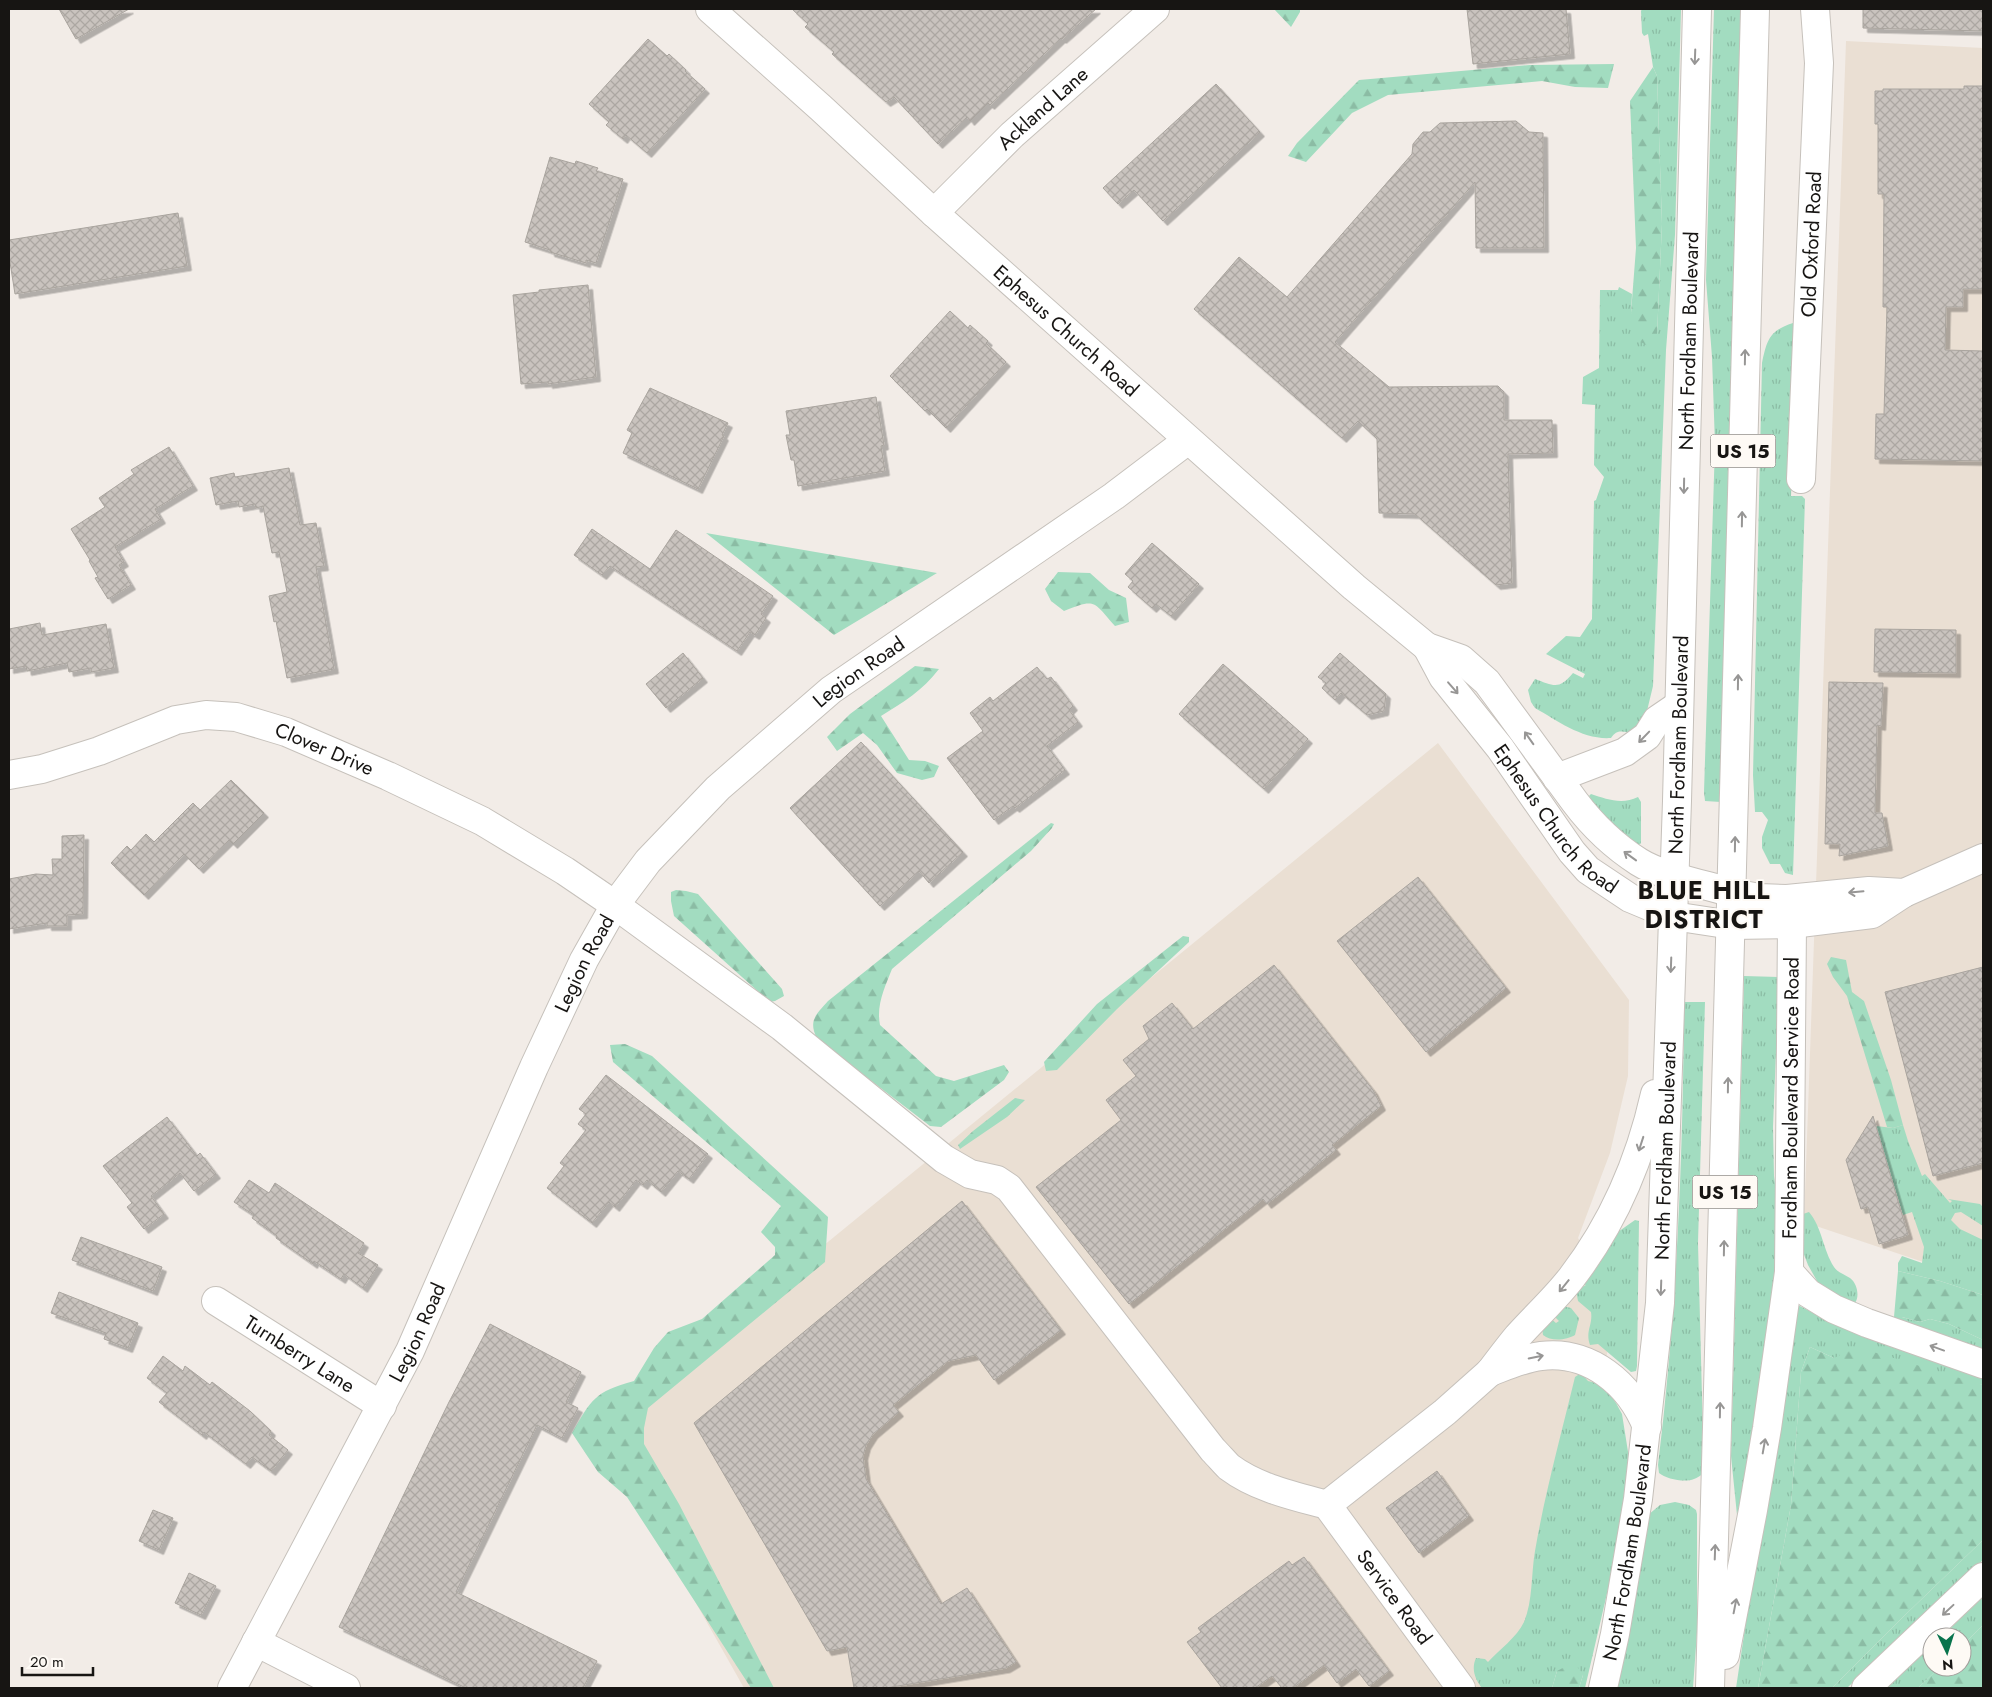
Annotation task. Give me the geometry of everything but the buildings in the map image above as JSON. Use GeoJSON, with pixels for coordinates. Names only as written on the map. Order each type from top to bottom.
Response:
{"type":"FeatureCollection","features":[{"type":"Feature","properties":{"kind":"main road","name":"Ephesus Church Road"},"geometry":{"type":"LineString","coordinates":[[710,9],[821,108],[934,213],[1354,587],[1427,646],[1461,659],[1487,682],[1589,821],[1615,845],[1640,863],[1674,876],[1733,893],[1759,898],[1787,898],[1869,891],[1904,893]]}},
{"type":"Feature","properties":{"kind":"main road","name":"Ackland Lane"},"geometry":{"type":"LineString","coordinates":[[934,213],[1012,135],[1155,9]]}},
{"type":"Feature","properties":{"kind":"main road","name":"North Fordham Boulevard"},"geometry":{"type":"LineString","coordinates":[[1603,1688],[1615,1634],[1638,1499],[1660,1303],[1673,916],[1697,9]]}},
{"type":"Feature","properties":{"kind":"main road","name":"US 15"},"geometry":{"type":"LineString","coordinates":[[1710,1688],[1719,1459],[1746,283],[1755,9]]}},
{"type":"Feature","properties":{"kind":"main road","name":"Old Oxford Road"},"geometry":{"type":"LineString","coordinates":[[1801,479],[1819,63],[1815,9]]}},
{"type":"Feature","properties":{"kind":"main road","name":"Legion Road"},"geometry":{"type":"LineString","coordinates":[[232,1688],[410,1350],[530,1076],[584,960],[615,905],[648,861],[718,788],[831,690],[1091,512],[1188,440]]}},
{"type":"Feature","properties":{"kind":"main road","name":"Ephesus Church Road"},"geometry":{"type":"LineString","coordinates":[[1427,646],[1443,677],[1500,748],[1582,864],[1630,898],[1673,916],[1732,925],[1792,924],[1872,914],[1904,893],[1983,858]]}},
{"type":"Feature","properties":{"kind":"main road"},"geometry":{"type":"LineString","coordinates":[[1557,778],[1594,765],[1636,746],[1647,736],[1657,720],[1679,705]]}},
{"type":"Feature","properties":{"kind":"main road","name":"Clover Drive"},"geometry":{"type":"LineString","coordinates":[[9,775],[42,769],[92,753],[176,720],[206,715],[236,717],[286,732],[388,776],[482,821],[565,871],[615,905],[782,1027],[944,1159],[970,1174],[997,1180],[1009,1188],[1137,1354],[1213,1450],[1224,1461],[1248,1478],[1280,1492],[1327,1505]]}},
{"type":"Feature","properties":{"kind":"main road","name":"Fordham Boulevard Service Road"},"geometry":{"type":"LineString","coordinates":[[1718,1688],[1754,1510],[1789,1272],[1792,924]]}},
{"type":"Feature","properties":{"kind":"main road"},"geometry":{"type":"LineString","coordinates":[[1327,1505],[1445,1412],[1490,1372],[1518,1337],[1573,1276],[1613,1215],[1633,1170],[1649,1121],[1669,1029]]}},
{"type":"Feature","properties":{"kind":"main road"},"geometry":{"type":"LineString","coordinates":[[1789,1272],[1808,1293],[1834,1308],[1983,1364]]}},
{"type":"Feature","properties":{"kind":"main road","name":"Turnberry Lane"},"geometry":{"type":"LineString","coordinates":[[216,1301],[382,1406]]}},
{"type":"Feature","properties":{"kind":"main road"},"geometry":{"type":"LineString","coordinates":[[1490,1372],[1542,1356],[1564,1356],[1581,1361],[1607,1373],[1620,1384],[1635,1402],[1647,1427]]}},
{"type":"Feature","properties":{"kind":"main road","name":"Service Road"},"geometry":{"type":"LineString","coordinates":[[1327,1505],[1462,1688]]}},
{"type":"Feature","properties":{"kind":"main road"},"geometry":{"type":"LineString","coordinates":[[1866,1688],[1983,1577]]}},
{"type":"Feature","properties":{"kind":"main road"},"geometry":{"type":"LineString","coordinates":[[256,1642],[346,1688]]}},
{"type":"Feature","properties":{"kind":"shaded area"},"geometry":{"type":"Polygon","coordinates":[[[1846,41],[1983,48],[1983,1282],[1804,1222],[1846,41]]]}},
{"type":"Feature","properties":{"kind":"shaded area"},"geometry":{"type":"Polygon","coordinates":[[[1438,743],[1629,1000],[1628,1076],[1610,1153],[1578,1238],[1617,1306],[1595,1411],[1505,1688],[744,1688],[598,1430],[1438,743]]]}},
{"type":"Feature","properties":{"kind":"green space"},"geometry":{"type":"Polygon","coordinates":[[[1274,9],[1300,9],[1300,12],[1291,27],[1274,9]]]}},
{"type":"Feature","properties":{"kind":"green space"},"geometry":{"type":"Polygon","coordinates":[[[1642,9],[1681,9],[1675,235],[1666,350],[1653,686],[1646,715],[1630,737],[1627,732],[1618,732],[1611,738],[1601,738],[1571,729],[1535,708],[1531,702],[1528,690],[1535,679],[1556,685],[1564,682],[1573,673],[1583,678],[1585,674],[1546,654],[1566,636],[1580,637],[1592,619],[1594,501],[1604,477],[1594,465],[1595,405],[1582,404],[1583,377],[1599,368],[1600,290],[1618,290],[1619,287],[1632,294],[1631,313],[1657,335],[1662,224],[1657,76],[1653,67],[1648,34],[1644,36],[1642,33],[1642,9]]]}},
{"type":"Feature","properties":{"kind":"green space"},"geometry":{"type":"Polygon","coordinates":[[[1714,9],[1744,9],[1721,802],[1705,801],[1704,792],[1715,445],[1712,357],[1706,280],[1714,9]]]}},
{"type":"Feature","properties":{"kind":"green space"},"geometry":{"type":"Polygon","coordinates":[[[1614,64],[1608,88],[1575,87],[1542,81],[1388,95],[1352,113],[1306,162],[1288,156],[1297,143],[1359,80],[1530,65],[1614,64]]]}},
{"type":"Feature","properties":{"kind":"green space"},"geometry":{"type":"Polygon","coordinates":[[[1653,67],[1657,76],[1662,224],[1657,335],[1650,347],[1635,339],[1631,313],[1636,248],[1630,101],[1653,67]]]}},
{"type":"Feature","properties":{"kind":"green space"},"geometry":{"type":"Polygon","coordinates":[[[1793,323],[1796,327],[1791,496],[1802,496],[1805,499],[1793,875],[1785,873],[1780,864],[1770,864],[1762,848],[1762,837],[1768,820],[1762,812],[1755,812],[1753,775],[1762,363],[1770,337],[1779,329],[1793,323]]]}},
{"type":"Feature","properties":{"kind":"green space"},"geometry":{"type":"Polygon","coordinates":[[[706,533],[937,573],[834,635],[706,533]]]}},
{"type":"Feature","properties":{"kind":"green space"},"geometry":{"type":"Polygon","coordinates":[[[1058,572],[1090,573],[1109,590],[1126,598],[1129,622],[1115,626],[1098,607],[1088,603],[1064,611],[1051,601],[1045,589],[1058,572]]]}},
{"type":"Feature","properties":{"kind":"green space"},"geometry":{"type":"Polygon","coordinates":[[[915,666],[939,669],[919,690],[881,716],[909,760],[925,761],[939,766],[934,777],[922,780],[897,773],[877,745],[863,733],[837,751],[827,737],[850,714],[915,666]]]}},
{"type":"Feature","properties":{"kind":"green space"},"geometry":{"type":"Polygon","coordinates":[[[1591,794],[1620,801],[1638,797],[1641,802],[1641,843],[1639,845],[1617,830],[1604,817],[1589,796],[1591,794]]]}},
{"type":"Feature","properties":{"kind":"green space"},"geometry":{"type":"Polygon","coordinates":[[[1051,823],[1054,824],[1052,828],[1031,851],[892,969],[884,989],[879,1010],[880,1025],[936,1076],[954,1081],[1004,1065],[1009,1072],[1004,1080],[941,1127],[930,1126],[817,1039],[813,1022],[828,1001],[1051,823]]]}},
{"type":"Feature","properties":{"kind":"green space"},"geometry":{"type":"Polygon","coordinates":[[[676,890],[698,894],[782,989],[784,996],[770,1002],[674,916],[671,892],[676,890]]]}},
{"type":"Feature","properties":{"kind":"green space"},"geometry":{"type":"Polygon","coordinates":[[[1183,936],[1189,937],[1189,942],[1117,1009],[1057,1070],[1046,1071],[1044,1062],[1097,1004],[1183,936]]]}},
{"type":"Feature","properties":{"kind":"green space"},"geometry":{"type":"Polygon","coordinates":[[[1831,957],[1846,960],[1852,992],[1864,1001],[1891,1080],[1903,1125],[1893,1128],[1887,1127],[1847,996],[1833,977],[1827,964],[1831,957]]]}},
{"type":"Feature","properties":{"kind":"green space"},"geometry":{"type":"Polygon","coordinates":[[[1744,976],[1779,977],[1773,1127],[1774,1176],[1779,1214],[1761,1410],[1737,1515],[1731,1456],[1744,976]]]}},
{"type":"Feature","properties":{"kind":"green space"},"geometry":{"type":"Polygon","coordinates":[[[1684,1002],[1705,1002],[1698,1243],[1704,1473],[1695,1479],[1686,1481],[1662,1475],[1659,1473],[1658,1465],[1665,1407],[1678,1234],[1684,1002]]]}},
{"type":"Feature","properties":{"kind":"green space"},"geometry":{"type":"Polygon","coordinates":[[[625,1044],[652,1056],[828,1217],[825,1262],[648,1408],[644,1428],[644,1444],[679,1504],[774,1688],[751,1688],[627,1497],[598,1472],[572,1433],[584,1412],[596,1398],[610,1389],[634,1381],[654,1348],[668,1332],[702,1319],[775,1255],[775,1247],[761,1232],[781,1206],[613,1062],[610,1045],[625,1044]]]}},
{"type":"Feature","properties":{"kind":"green space"},"geometry":{"type":"Polygon","coordinates":[[[1015,1098],[1025,1100],[1007,1117],[960,1149],[958,1145],[973,1131],[1015,1098]]]}},
{"type":"Feature","properties":{"kind":"green space"},"geometry":{"type":"Polygon","coordinates":[[[1903,1125],[1922,1176],[1925,1174],[1950,1203],[1952,1201],[1948,1199],[1980,1204],[1983,1207],[1983,1226],[1961,1212],[1955,1213],[1951,1220],[1960,1229],[1983,1240],[1983,1295],[1940,1281],[1898,1271],[1898,1263],[1902,1256],[1922,1263],[1924,1247],[1912,1212],[1903,1215],[1876,1126],[1893,1128],[1903,1125]]]}},
{"type":"Feature","properties":{"kind":"green space"},"geometry":{"type":"Polygon","coordinates":[[[1809,1212],[1817,1225],[1834,1267],[1850,1278],[1856,1286],[1857,1300],[1855,1303],[1829,1293],[1817,1281],[1808,1265],[1803,1252],[1803,1214],[1809,1212]]]}},
{"type":"Feature","properties":{"kind":"green space"},"geometry":{"type":"Polygon","coordinates":[[[1635,1220],[1639,1221],[1637,1366],[1636,1371],[1631,1372],[1598,1344],[1590,1345],[1588,1336],[1591,1312],[1578,1301],[1576,1290],[1586,1285],[1583,1284],[1615,1234],[1635,1220]]]}},
{"type":"Feature","properties":{"kind":"green space"},"geometry":{"type":"Polygon","coordinates":[[[1898,1271],[1940,1281],[1983,1295],[1983,1340],[1949,1324],[1930,1319],[1920,1322],[1902,1317],[1894,1317],[1898,1271]]]}},
{"type":"Feature","properties":{"kind":"green space"},"geometry":{"type":"Polygon","coordinates":[[[1794,1303],[1823,1318],[1983,1375],[1983,1385],[1834,1358],[1810,1347],[1801,1372],[1791,1505],[1758,1688],[1736,1688],[1794,1303]]]}},
{"type":"Feature","properties":{"kind":"green space"},"geometry":{"type":"Polygon","coordinates":[[[1563,1306],[1571,1308],[1579,1318],[1575,1335],[1559,1340],[1550,1339],[1543,1335],[1542,1327],[1551,1319],[1556,1323],[1559,1321],[1554,1316],[1563,1306]]]}},
{"type":"Feature","properties":{"kind":"green space"},"geometry":{"type":"Polygon","coordinates":[[[1894,1317],[1902,1317],[1920,1322],[1930,1319],[1949,1324],[1983,1340],[1983,1355],[1894,1324],[1894,1317]]]}},
{"type":"Feature","properties":{"kind":"green space"},"geometry":{"type":"Polygon","coordinates":[[[1810,1347],[1834,1358],[1857,1347],[1983,1385],[1983,1540],[1832,1688],[1758,1688],[1791,1505],[1801,1372],[1810,1347]]]}},
{"type":"Feature","properties":{"kind":"green space"},"geometry":{"type":"Polygon","coordinates":[[[1581,1373],[1588,1381],[1603,1385],[1616,1403],[1622,1414],[1629,1458],[1612,1572],[1585,1688],[1579,1688],[1583,1675],[1557,1671],[1552,1688],[1482,1688],[1474,1674],[1476,1658],[1485,1659],[1488,1662],[1517,1633],[1527,1614],[1535,1551],[1548,1486],[1575,1377],[1581,1373]]]}},
{"type":"Feature","properties":{"kind":"green space"},"geometry":{"type":"Polygon","coordinates":[[[1675,1502],[1689,1505],[1696,1510],[1697,1514],[1697,1632],[1693,1688],[1614,1688],[1648,1515],[1660,1505],[1675,1502]]]}},
{"type":"Feature","properties":{"kind":"green space"},"geometry":{"type":"Polygon","coordinates":[[[1983,1540],[1983,1560],[1847,1688],[1832,1688],[1903,1617],[1983,1540]]]}},
{"type":"Feature","properties":{"kind":"green space"},"geometry":{"type":"Polygon","coordinates":[[[1983,1597],[1983,1625],[1972,1636],[1972,1627],[1952,1627],[1983,1597]]]}},
{"type":"Feature","properties":{"kind":"green space"},"geometry":{"type":"Polygon","coordinates":[[[1983,1625],[1983,1688],[1918,1688],[1930,1677],[1972,1677],[1972,1636],[1983,1625]]]}},
{"type":"Feature","properties":{"kind":"green space"},"geometry":{"type":"Polygon","coordinates":[[[1922,1655],[1922,1677],[1930,1677],[1918,1688],[1887,1688],[1922,1655]]]}},
{"type":"Feature","properties":{"kind":"green space"},"geometry":{"type":"Polygon","coordinates":[[[1574,1662],[1583,1675],[1579,1688],[1552,1688],[1557,1671],[1574,1662]]]}},
{"type":"Feature","properties":{"kind":"district","name":"BLUE HILL DISTRICT"},"geometry":{"type":"Point","coordinates":[1704,904]}}]}
